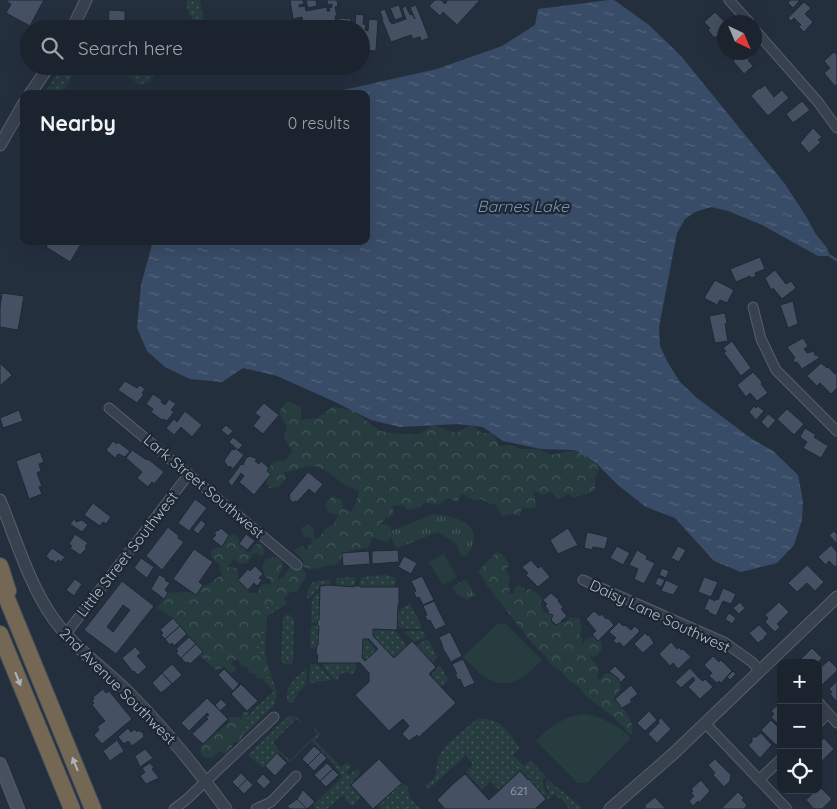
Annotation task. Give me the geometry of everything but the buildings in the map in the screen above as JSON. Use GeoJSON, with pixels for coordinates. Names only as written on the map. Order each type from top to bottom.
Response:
{"type":"FeatureCollection","features":[{"type":"Feature","properties":{"kind":"highway"},"geometry":{"type":"LineString","coordinates":[[0,566],[14,615]]}},
{"type":"Feature","properties":{"kind":"highway"},"geometry":{"type":"LineString","coordinates":[[0,582],[93,809]]}},
{"type":"Feature","properties":{"kind":"highway"},"geometry":{"type":"LineString","coordinates":[[0,634],[72,809]]}},
{"type":"Feature","properties":{"kind":"main road"},"geometry":{"type":"LineString","coordinates":[[0,764],[18,809]]}},
{"type":"Feature","properties":{"kind":"street"},"geometry":{"type":"LineString","coordinates":[[76,20],[86,0]]}},
{"type":"Feature","properties":{"kind":"street"},"geometry":{"type":"LineString","coordinates":[[729,0],[743,15]]}},
{"type":"Feature","properties":{"kind":"street"},"geometry":{"type":"LineString","coordinates":[[762,38],[818,102],[837,128]]}},
{"type":"Feature","properties":{"kind":"street"},"geometry":{"type":"LineString","coordinates":[[33,90],[43,75]]}},
{"type":"Feature","properties":{"kind":"street"},"geometry":{"type":"LineString","coordinates":[[0,145],[20,110]]}},
{"type":"Feature","properties":{"kind":"street"},"geometry":{"type":"LineString","coordinates":[[753,307],[761,339],[776,370],[837,431]]}},
{"type":"Feature","properties":{"kind":"street","name":"Lark Street Southwest"},"geometry":{"type":"LineString","coordinates":[[109,408],[298,565]]}},
{"type":"Feature","properties":{"kind":"street","name":"Little Street Southwest"},"geometry":{"type":"LineString","coordinates":[[65,635],[189,474]]}},
{"type":"Feature","properties":{"kind":"street","name":"2nd Avenue Southwest"},"geometry":{"type":"LineString","coordinates":[[0,500],[36,590],[47,610],[65,635],[146,710],[177,745],[226,809]]}},
{"type":"Feature","properties":{"kind":"street","name":"Daisy Lane Southwest"},"geometry":{"type":"LineString","coordinates":[[583,580],[724,642],[752,662],[760,671]]}},
{"type":"Feature","properties":{"kind":"street"},"geometry":{"type":"LineString","coordinates":[[610,809],[705,723],[837,597]]}},
{"type":"Feature","properties":{"kind":"street"},"geometry":{"type":"LineString","coordinates":[[820,704],[837,723]]}},
{"type":"Feature","properties":{"kind":"street"},"geometry":{"type":"LineString","coordinates":[[822,718],[828,713]]}},
{"type":"Feature","properties":{"kind":"street"},"geometry":{"type":"LineString","coordinates":[[174,809],[186,800],[274,717]]}},
{"type":"Feature","properties":{"kind":"street"},"geometry":{"type":"LineString","coordinates":[[705,723],[788,809]]}},
{"type":"Feature","properties":{"kind":"street"},"geometry":{"type":"LineString","coordinates":[[759,780],[777,763]]}},
{"type":"Feature","properties":{"kind":"street"},"geometry":{"type":"LineString","coordinates":[[256,809],[271,802],[296,776]]}},
{"type":"Feature","properties":{"kind":"green space"},"geometry":{"type":"Polygon","coordinates":[[[187,0],[200,0],[203,20],[193,20],[188,12],[187,0]]]}},
{"type":"Feature","properties":{"kind":"green space"},"geometry":{"type":"Polygon","coordinates":[[[56,75],[73,75],[64,90],[47,90],[56,75]]]}},
{"type":"Feature","properties":{"kind":"green space"},"geometry":{"type":"Polygon","coordinates":[[[127,75],[154,75],[149,81],[139,85],[127,75]]]}},
{"type":"Feature","properties":{"kind":"green space"},"geometry":{"type":"Polygon","coordinates":[[[287,401],[301,407],[301,420],[317,418],[333,407],[352,410],[380,431],[399,434],[419,434],[433,425],[456,433],[471,425],[482,433],[492,433],[499,446],[512,445],[520,449],[538,449],[551,455],[576,450],[594,460],[599,470],[595,477],[595,491],[573,498],[569,494],[558,499],[551,492],[543,495],[534,491],[536,507],[522,509],[519,516],[513,514],[502,516],[496,505],[482,499],[473,500],[462,494],[457,502],[448,498],[438,505],[425,502],[421,507],[407,510],[403,505],[392,506],[394,515],[385,519],[381,524],[390,526],[393,534],[387,542],[372,537],[368,548],[346,553],[338,564],[316,569],[303,567],[303,561],[294,550],[302,546],[306,550],[312,542],[311,538],[303,537],[301,528],[309,524],[314,530],[314,539],[320,537],[325,529],[334,524],[338,515],[329,513],[325,506],[332,496],[342,500],[343,509],[351,512],[359,491],[346,485],[325,470],[312,466],[284,472],[286,478],[279,487],[269,488],[266,480],[271,474],[267,471],[273,462],[285,460],[293,451],[284,439],[287,427],[279,412],[287,401]]]}},
{"type":"Feature","properties":{"kind":"green space"},"geometry":{"type":"Polygon","coordinates":[[[434,514],[453,517],[468,524],[474,537],[473,545],[467,556],[460,555],[457,544],[438,532],[398,548],[394,545],[389,532],[434,514]]]}},
{"type":"Feature","properties":{"kind":"green space"},"geometry":{"type":"Polygon","coordinates":[[[229,535],[235,535],[239,538],[239,544],[247,550],[246,552],[250,552],[256,544],[262,545],[265,552],[262,556],[257,553],[251,554],[252,556],[247,563],[239,564],[234,559],[227,567],[238,568],[238,580],[250,593],[258,593],[263,584],[270,585],[271,580],[265,577],[262,567],[266,559],[276,557],[283,560],[278,580],[283,577],[290,567],[300,567],[306,573],[306,578],[298,591],[290,592],[283,599],[284,604],[278,608],[269,605],[265,608],[268,613],[263,619],[265,624],[260,632],[263,635],[261,642],[253,644],[260,650],[258,655],[263,658],[264,664],[267,664],[270,671],[267,678],[258,679],[254,673],[250,673],[247,667],[242,666],[238,660],[233,660],[231,665],[235,666],[235,672],[229,673],[225,667],[216,670],[200,656],[203,652],[173,618],[157,608],[168,593],[191,592],[196,595],[203,585],[207,586],[222,574],[219,568],[221,566],[212,558],[211,552],[216,548],[222,547],[229,535]]]}},
{"type":"Feature","properties":{"kind":"green space"},"geometry":{"type":"Polygon","coordinates":[[[497,552],[502,554],[509,564],[506,571],[510,577],[508,584],[510,587],[509,594],[513,594],[514,589],[518,585],[525,588],[525,591],[530,589],[542,598],[540,604],[544,612],[553,615],[551,622],[555,625],[560,622],[565,623],[570,617],[579,618],[582,629],[579,634],[582,639],[581,645],[587,638],[594,637],[601,641],[602,649],[597,656],[589,657],[597,666],[597,679],[601,679],[604,674],[610,672],[619,679],[621,688],[614,698],[632,724],[631,735],[612,716],[585,695],[561,671],[550,664],[486,584],[478,571],[497,552]]]}},
{"type":"Feature","properties":{"kind":"green space"},"geometry":{"type":"Polygon","coordinates":[[[444,554],[457,577],[443,585],[429,562],[444,554]]]}},
{"type":"Feature","properties":{"kind":"green space"},"geometry":{"type":"Polygon","coordinates":[[[386,575],[396,578],[395,587],[359,586],[361,577],[386,575]]]}},
{"type":"Feature","properties":{"kind":"green space"},"geometry":{"type":"Polygon","coordinates":[[[354,577],[356,579],[354,587],[335,585],[337,578],[354,577]]]}},
{"type":"Feature","properties":{"kind":"green space"},"geometry":{"type":"Polygon","coordinates":[[[330,579],[331,585],[320,586],[310,598],[307,598],[308,589],[313,582],[330,579]]]}},
{"type":"Feature","properties":{"kind":"green space"},"geometry":{"type":"Polygon","coordinates":[[[466,579],[475,595],[467,600],[456,594],[452,587],[466,579]]]}},
{"type":"Feature","properties":{"kind":"green space"},"geometry":{"type":"Polygon","coordinates":[[[317,593],[320,593],[319,620],[317,623],[311,622],[312,599],[317,593]]]}},
{"type":"Feature","properties":{"kind":"green space"},"geometry":{"type":"Polygon","coordinates":[[[284,598],[287,604],[267,616],[265,649],[267,664],[264,664],[252,644],[260,632],[265,608],[284,598]]]}},
{"type":"Feature","properties":{"kind":"green space"},"geometry":{"type":"Polygon","coordinates":[[[410,603],[422,627],[420,629],[400,628],[397,625],[398,611],[410,603]]]}},
{"type":"Feature","properties":{"kind":"green space"},"geometry":{"type":"Polygon","coordinates":[[[285,615],[290,615],[294,619],[293,660],[291,664],[287,665],[281,660],[283,618],[285,615]]]}},
{"type":"Feature","properties":{"kind":"green space"},"geometry":{"type":"Polygon","coordinates":[[[497,624],[506,624],[542,660],[531,671],[511,682],[502,683],[483,676],[463,657],[497,624]]]}},
{"type":"Feature","properties":{"kind":"green space"},"geometry":{"type":"Polygon","coordinates":[[[311,626],[319,626],[318,645],[315,649],[310,647],[311,626]]]}},
{"type":"Feature","properties":{"kind":"green space"},"geometry":{"type":"Polygon","coordinates":[[[373,629],[394,630],[407,646],[394,658],[373,636],[373,629]]]}},
{"type":"Feature","properties":{"kind":"green space"},"geometry":{"type":"Polygon","coordinates":[[[422,631],[426,635],[424,638],[414,642],[404,632],[422,631]]]}},
{"type":"Feature","properties":{"kind":"green space"},"geometry":{"type":"Polygon","coordinates":[[[363,639],[367,639],[376,650],[365,661],[362,658],[363,639]]]}},
{"type":"Feature","properties":{"kind":"green space"},"geometry":{"type":"Polygon","coordinates":[[[426,640],[429,641],[437,657],[434,663],[417,646],[426,640]]]}},
{"type":"Feature","properties":{"kind":"green space"},"geometry":{"type":"Polygon","coordinates":[[[323,663],[356,663],[356,670],[352,674],[343,673],[336,681],[323,667],[323,663]]]}},
{"type":"Feature","properties":{"kind":"green space"},"geometry":{"type":"Polygon","coordinates":[[[310,664],[317,664],[332,680],[309,683],[310,664]]]}},
{"type":"Feature","properties":{"kind":"green space"},"geometry":{"type":"Polygon","coordinates":[[[440,665],[448,680],[443,686],[440,686],[432,674],[440,665]]]}},
{"type":"Feature","properties":{"kind":"green space"},"geometry":{"type":"Polygon","coordinates":[[[307,668],[306,684],[293,702],[289,703],[287,692],[291,683],[307,668]]]}},
{"type":"Feature","properties":{"kind":"green space"},"geometry":{"type":"Polygon","coordinates":[[[270,671],[277,693],[275,704],[243,736],[242,730],[248,717],[274,691],[262,679],[267,678],[270,671]]]}},
{"type":"Feature","properties":{"kind":"green space"},"geometry":{"type":"Polygon","coordinates":[[[249,711],[246,718],[247,725],[244,725],[241,730],[243,736],[239,742],[233,742],[232,747],[226,754],[219,751],[213,758],[207,758],[202,755],[201,746],[228,723],[230,717],[241,719],[243,713],[249,711]]]}},
{"type":"Feature","properties":{"kind":"green space"},"geometry":{"type":"Polygon","coordinates":[[[584,714],[609,722],[631,738],[587,783],[578,783],[536,741],[557,723],[570,717],[584,714]]]}},
{"type":"Feature","properties":{"kind":"green space"},"geometry":{"type":"Polygon","coordinates":[[[290,716],[295,716],[302,722],[300,723],[296,719],[273,742],[276,748],[290,760],[317,734],[313,729],[315,728],[321,734],[315,740],[341,767],[347,762],[352,766],[346,772],[349,775],[356,769],[361,772],[350,785],[360,796],[353,806],[345,800],[345,797],[341,796],[327,809],[317,809],[313,805],[342,777],[333,763],[312,741],[289,763],[279,752],[263,768],[248,755],[290,716]]]}},
{"type":"Feature","properties":{"kind":"green space"},"geometry":{"type":"Polygon","coordinates":[[[478,719],[492,720],[503,726],[520,748],[513,755],[524,766],[530,760],[546,777],[542,782],[547,794],[546,797],[521,770],[499,790],[491,781],[482,790],[466,772],[472,766],[472,763],[466,755],[429,789],[425,785],[434,779],[438,759],[443,750],[455,737],[478,719]]]}},
{"type":"Feature","properties":{"kind":"green space"},"geometry":{"type":"Polygon","coordinates":[[[547,779],[580,806],[580,809],[569,809],[561,798],[559,799],[555,794],[548,800],[549,792],[545,783],[547,779]]]}},
{"type":"Feature","properties":{"kind":"green space"},"geometry":{"type":"Polygon","coordinates":[[[402,783],[407,786],[410,798],[420,809],[381,809],[378,806],[402,783]]]}},
{"type":"Feature","properties":{"kind":"water","name":"Barnes Lake"},"geometry":{"type":"Polygon","coordinates":[[[614,0],[649,25],[681,56],[785,184],[815,233],[827,248],[830,256],[818,256],[762,225],[728,211],[711,207],[695,212],[685,219],[677,233],[659,327],[660,346],[680,382],[697,398],[752,439],[773,451],[798,475],[803,501],[802,520],[794,545],[777,563],[741,572],[714,561],[675,518],[646,507],[619,486],[594,461],[576,450],[541,449],[503,441],[483,427],[458,424],[400,427],[371,420],[277,376],[243,368],[222,382],[190,379],[165,367],[147,351],[137,328],[141,285],[152,245],[370,245],[370,90],[343,90],[437,69],[502,46],[535,25],[538,9],[614,0]]]}},
{"type":"Feature","properties":{"kind":"waterway"},"geometry":{"type":"LineString","coordinates":[[830,256],[837,260]]}}]}
